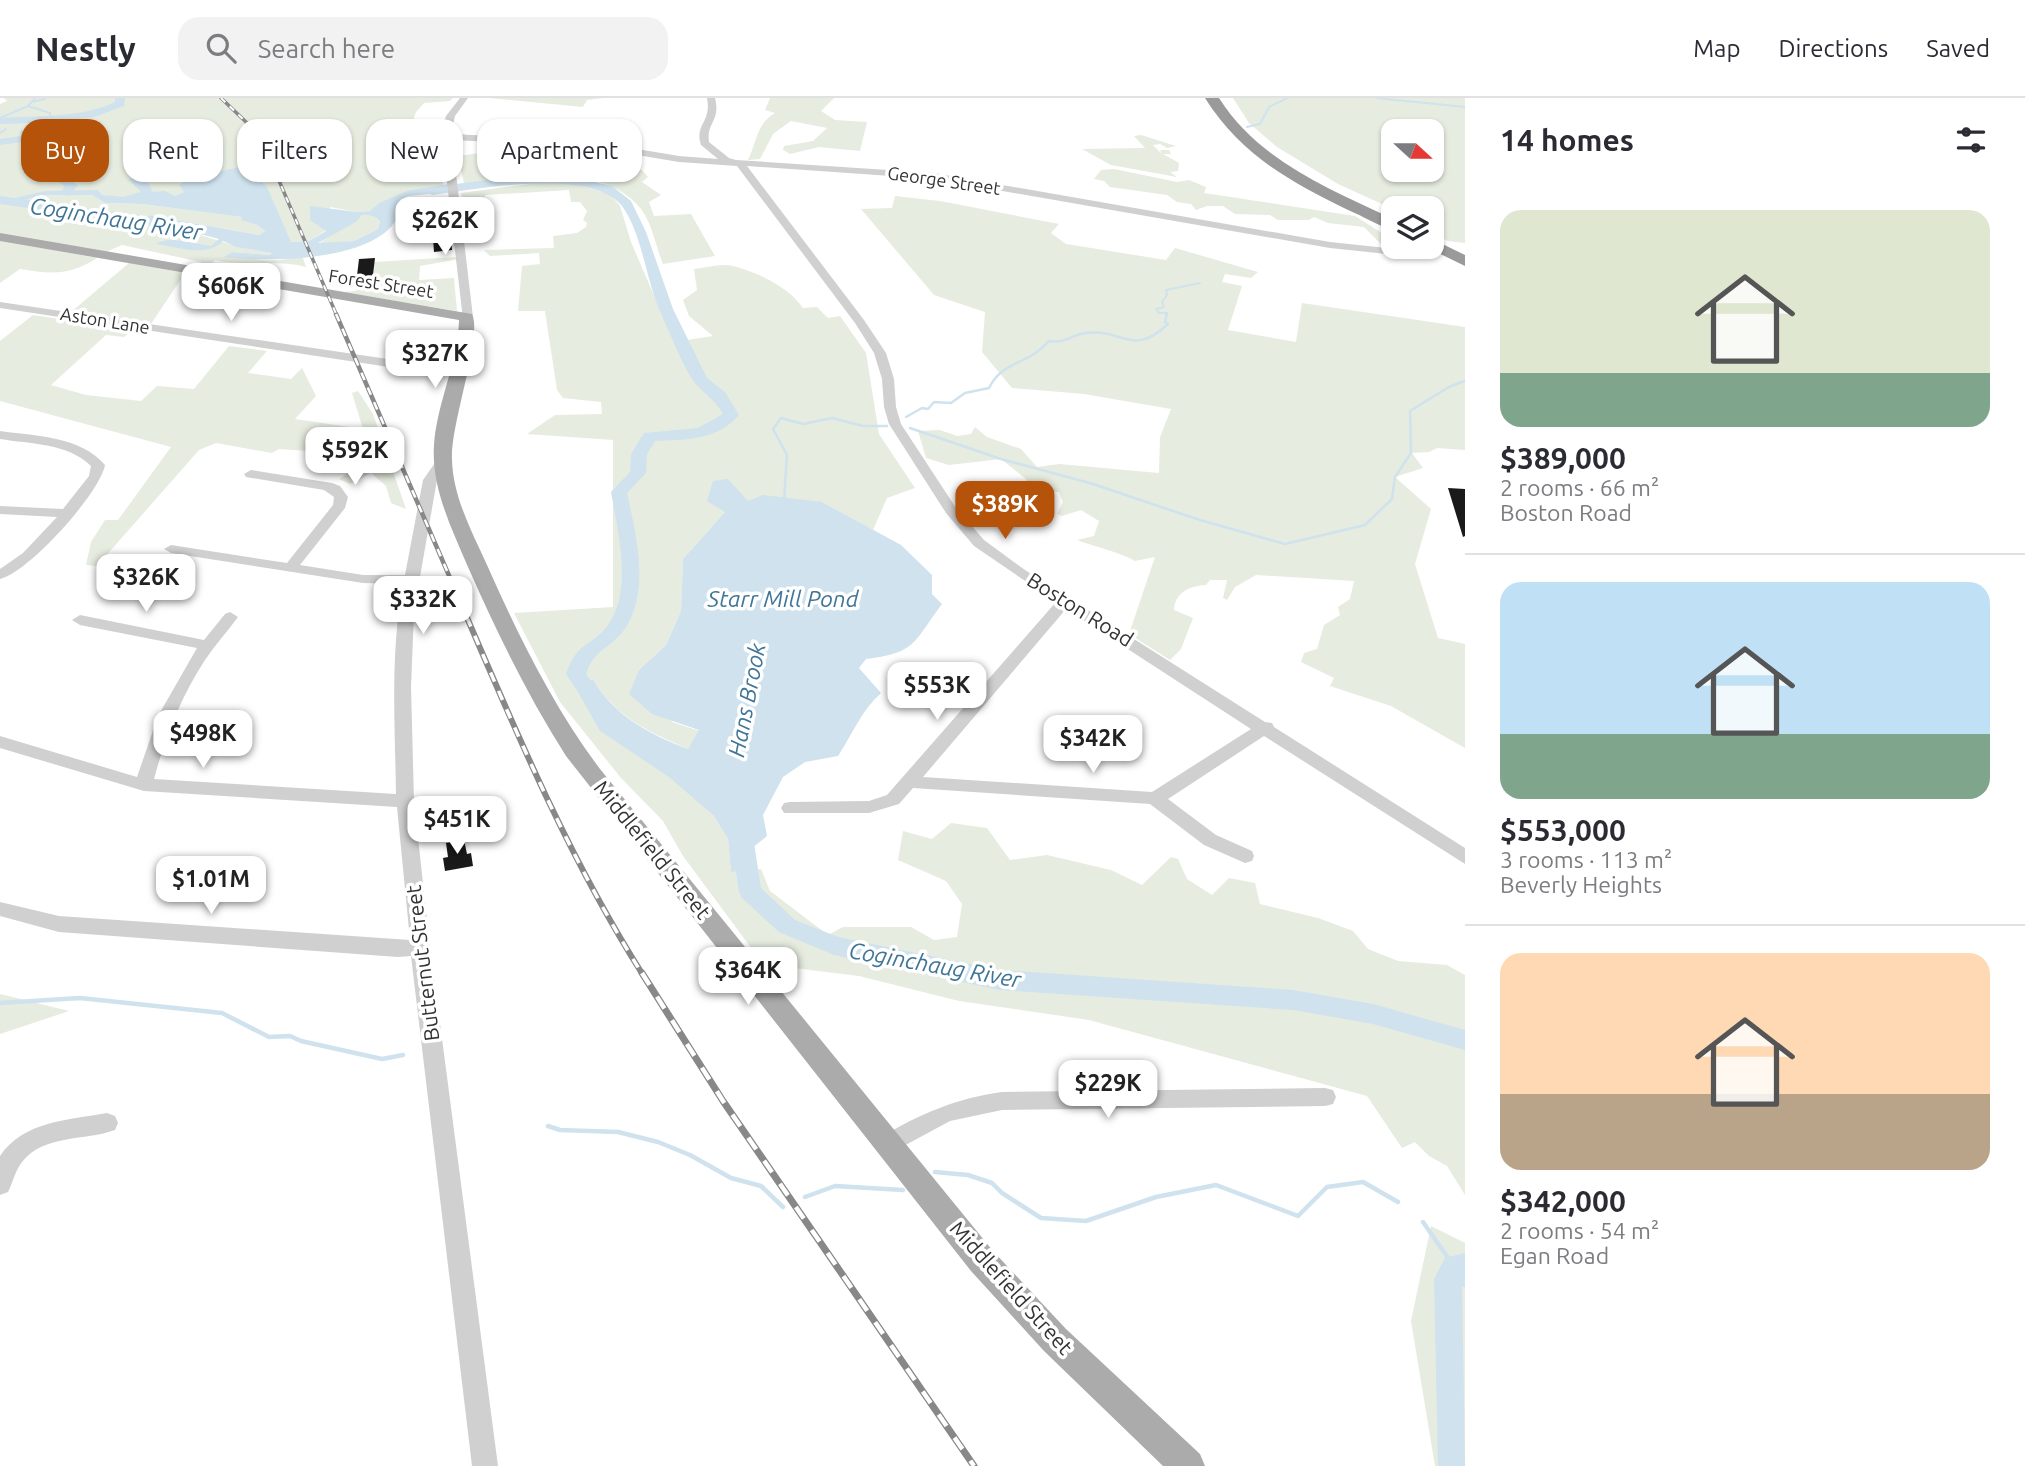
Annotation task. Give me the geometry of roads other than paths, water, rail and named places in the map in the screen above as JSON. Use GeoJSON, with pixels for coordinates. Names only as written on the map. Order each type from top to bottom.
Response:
{"type":"FeatureCollection","features":[{"type":"Feature","properties":{"kind":"highway"},"geometry":{"type":"LineString","coordinates":[[1212,98],[1236,131],[1267,156],[1310,183],[1381,219]]}},
{"type":"Feature","properties":{"kind":"highway"},"geometry":{"type":"LineString","coordinates":[[1444,251],[1465,261]]}},
{"type":"Feature","properties":{"kind":"main road","name":"Forest Street"},"geometry":{"type":"LineString","coordinates":[[0,237],[467,317]]}},
{"type":"Feature","properties":{"kind":"main road","name":"Middlefield Street"},"geometry":{"type":"LineString","coordinates":[[467,317],[466,339],[446,424],[442,463],[453,507],[505,628],[547,711],[569,745],[1015,1299],[1188,1466]]}},
{"type":"Feature","properties":{"kind":"street","name":"Middlefield Street"},"geometry":{"type":"LineString","coordinates":[[451,119],[464,98]]}},
{"type":"Feature","properties":{"kind":"street","name":"Boston Road"},"geometry":{"type":"LineString","coordinates":[[711,98],[714,111],[703,133],[704,143],[726,160],[740,163],[860,322],[880,353],[888,379],[890,407],[895,424],[951,510],[979,543],[1020,573],[1266,727],[1465,857]]}},
{"type":"Feature","properties":{"kind":"street","name":"George Street"},"geometry":{"type":"LineString","coordinates":[[463,138],[583,143],[668,158],[934,176],[1175,220],[1381,251]]}},
{"type":"Feature","properties":{"kind":"street","name":"Middlefield Street"},"geometry":{"type":"LineString","coordinates":[[453,182],[467,317]]}},
{"type":"Feature","properties":{"kind":"street","name":"Aston Lane"},"geometry":{"type":"LineString","coordinates":[[0,305],[435,370],[459,370]]}},
{"type":"Feature","properties":{"kind":"street"},"geometry":{"type":"LineString","coordinates":[[0,435],[75,449],[91,456],[98,465],[96,477],[35,550],[15,567],[0,575]]}},
{"type":"Feature","properties":{"kind":"street","name":"Butternut Street"},"geometry":{"type":"LineString","coordinates":[[442,463],[430,480],[411,580],[404,646],[405,801],[420,947],[485,1466]]}},
{"type":"Feature","properties":{"kind":"street"},"geometry":{"type":"LineString","coordinates":[[251,474],[327,486],[335,489],[341,497],[340,505],[291,567]]}},
{"type":"Feature","properties":{"kind":"street"},"geometry":{"type":"LineString","coordinates":[[0,510],[65,513]]}},
{"type":"Feature","properties":{"kind":"street"},"geometry":{"type":"LineString","coordinates":[[172,549],[363,579],[411,580]]}},
{"type":"Feature","properties":{"kind":"street"},"geometry":{"type":"LineString","coordinates":[[790,808],[881,805],[893,800],[1065,601]]}},
{"type":"Feature","properties":{"kind":"street"},"geometry":{"type":"LineString","coordinates":[[144,785],[170,705],[206,645],[230,617]]}},
{"type":"Feature","properties":{"kind":"street"},"geometry":{"type":"LineString","coordinates":[[80,620],[206,645]]}},
{"type":"Feature","properties":{"kind":"street"},"geometry":{"type":"LineString","coordinates":[[910,782],[1154,798],[1266,727]]}},
{"type":"Feature","properties":{"kind":"street"},"geometry":{"type":"LineString","coordinates":[[0,742],[144,785],[405,801]]}},
{"type":"Feature","properties":{"kind":"street"},"geometry":{"type":"LineString","coordinates":[[1154,798],[1210,840],[1245,856]]}},
{"type":"Feature","properties":{"kind":"street"},"geometry":{"type":"LineString","coordinates":[[0,909],[59,924],[137,932],[398,949],[420,947]]}},
{"type":"Feature","properties":{"kind":"street"},"geometry":{"type":"LineString","coordinates":[[889,1144],[936,1115],[954,1108],[1002,1101],[1325,1097]]}},
{"type":"Feature","properties":{"kind":"street"},"geometry":{"type":"LineString","coordinates":[[0,1185],[8,1158],[34,1137],[107,1123]]}},
{"type":"Feature","properties":{"kind":"water"},"geometry":{"type":"Polygon","coordinates":[[[237,168],[237,182],[262,182],[267,187],[291,242],[309,241],[326,231],[310,220],[310,206],[370,211],[379,203],[409,190],[449,184],[450,192],[408,196],[402,200],[396,220],[380,236],[358,247],[330,254],[272,259],[224,257],[233,252],[272,253],[236,247],[223,241],[216,246],[200,250],[156,244],[175,240],[211,246],[219,239],[169,226],[138,224],[149,215],[259,235],[265,231],[257,225],[241,220],[242,217],[142,204],[105,203],[92,195],[41,195],[25,200],[14,198],[46,191],[98,190],[102,195],[123,197],[141,192],[131,182],[148,182],[153,192],[165,191],[175,196],[184,192],[179,185],[183,182],[223,182],[223,171],[237,168]],[[362,215],[356,222],[318,243],[354,241],[378,229],[380,222],[372,216],[362,215]]]}},
{"type":"Feature","properties":{"kind":"water","name":"Starr Mill Pond"},"geometry":{"type":"Polygon","coordinates":[[[728,479],[748,501],[763,495],[822,502],[901,545],[932,575],[932,594],[942,604],[912,644],[895,653],[866,659],[859,668],[881,693],[863,715],[838,756],[805,762],[783,777],[763,815],[767,836],[752,848],[754,869],[731,872],[728,839],[713,815],[669,777],[600,731],[574,685],[593,679],[611,703],[634,722],[688,749],[699,730],[652,714],[629,694],[639,670],[666,645],[681,611],[683,559],[725,512],[707,501],[713,481],[728,479]]]}},
{"type":"Feature","properties":{"kind":"waterway"},"geometry":{"type":"LineString","coordinates":[[32,102],[35,98]]}},
{"type":"Feature","properties":{"kind":"waterway","name":"Coginchaug River"},"geometry":{"type":"LineString","coordinates":[[0,121],[94,114],[120,104],[120,98]]}},
{"type":"Feature","properties":{"kind":"waterway"},"geometry":{"type":"LineString","coordinates":[[1247,127],[1260,124],[1269,107],[1287,98]]}},
{"type":"Feature","properties":{"kind":"waterway"},"geometry":{"type":"LineString","coordinates":[[1376,98],[1465,107]]}},
{"type":"Feature","properties":{"kind":"waterway"},"geometry":{"type":"LineString","coordinates":[[32,102],[45,99]]}},
{"type":"Feature","properties":{"kind":"waterway"},"geometry":{"type":"LineString","coordinates":[[28,106],[32,102]]}},
{"type":"Feature","properties":{"kind":"waterway"},"geometry":{"type":"LineString","coordinates":[[0,118],[28,106]]}},
{"type":"Feature","properties":{"kind":"waterway"},"geometry":{"type":"LineString","coordinates":[[28,106],[50,113],[51,119]]}},
{"type":"Feature","properties":{"kind":"waterway"},"geometry":{"type":"LineString","coordinates":[[0,133],[6,129]]}},
{"type":"Feature","properties":{"kind":"waterway"},"geometry":{"type":"LineString","coordinates":[[0,142],[21,139]]}},
{"type":"Feature","properties":{"kind":"waterway","name":"Coginchaug River"},"geometry":{"type":"LineString","coordinates":[[432,191],[521,180],[574,181],[608,189],[627,204],[640,232],[666,309],[701,380],[720,395],[731,415],[713,428],[694,434],[650,436],[639,454],[638,473],[619,492],[629,560],[628,596],[617,626],[606,638],[589,649],[576,674],[598,706]]}},
{"type":"Feature","properties":{"kind":"waterway"},"geometry":{"type":"LineString","coordinates":[[65,182],[72,185],[66,193]]}},
{"type":"Feature","properties":{"kind":"waterway","name":"Coginchaug River"},"geometry":{"type":"LineString","coordinates":[[0,200],[171,224]]}},
{"type":"Feature","properties":{"kind":"waterway","name":"Hans Brook"},"geometry":{"type":"LineString","coordinates":[[1166,316],[1167,313],[1159,313],[1156,309],[1164,307],[1162,302],[1167,295],[1166,290],[1200,283]]}},
{"type":"Feature","properties":{"kind":"waterway","name":"Hans Brook"},"geometry":{"type":"LineString","coordinates":[[906,417],[922,408],[928,409],[934,402],[951,403],[965,393],[989,388],[1001,372],[1032,355],[1049,341],[1059,341],[1086,333],[1145,339],[1168,324],[1165,322],[1167,314]]}},
{"type":"Feature","properties":{"kind":"waterway"},"geometry":{"type":"LineString","coordinates":[[910,428],[1001,459],[1093,484],[1200,520],[1285,544],[1365,525],[1392,499],[1395,477],[1411,453],[1410,411],[1449,387],[1465,381]]}},
{"type":"Feature","properties":{"kind":"waterway","name":"Hans Brook"},"geometry":{"type":"LineString","coordinates":[[784,501],[787,455],[773,429],[781,418],[803,424],[832,418],[863,426],[887,426]]}},
{"type":"Feature","properties":{"kind":"waterway","name":"Coginchaug River"},"geometry":{"type":"LineString","coordinates":[[743,843],[750,892],[787,926],[834,946],[1000,980],[1293,1000],[1373,1014],[1465,1040]]}},
{"type":"Feature","properties":{"kind":"waterway"},"geometry":{"type":"LineString","coordinates":[[0,1003],[80,998],[222,1013],[269,1037],[290,1036],[301,1041],[382,1059],[403,1055]]}},
{"type":"Feature","properties":{"kind":"waterway"},"geometry":{"type":"LineString","coordinates":[[548,1126],[560,1130],[618,1132],[658,1142],[690,1155],[731,1178],[761,1186],[783,1207]]}},
{"type":"Feature","properties":{"kind":"waterway"},"geometry":{"type":"LineString","coordinates":[[935,1172],[968,1175],[992,1183],[1002,1193],[1041,1218],[1086,1221],[1156,1197],[1216,1185],[1298,1216],[1327,1187],[1363,1182],[1398,1202]]}},
{"type":"Feature","properties":{"kind":"waterway"},"geometry":{"type":"LineString","coordinates":[[805,1197],[835,1186],[903,1190]]}},
{"type":"Feature","properties":{"kind":"waterway"},"geometry":{"type":"LineString","coordinates":[[1423,1222],[1455,1268]]}},
{"type":"Feature","properties":{"kind":"waterway","name":"Coginchaug River"},"geometry":{"type":"LineString","coordinates":[[1454,1466],[1448,1279],[1455,1268],[1465,1267]]}},
{"type":"Feature","properties":{"kind":"waterway"},"geometry":{"type":"LineString","coordinates":[[1448,1279],[1465,1285]]}},
{"type":"Feature","properties":{"kind":"railway"},"geometry":{"type":"LineString","coordinates":[[221,98],[246,122],[271,162],[337,316]]}},
{"type":"Feature","properties":{"kind":"railway"},"geometry":{"type":"LineString","coordinates":[[336,314],[460,601]]}},
{"type":"Feature","properties":{"kind":"railway"},"geometry":{"type":"LineString","coordinates":[[459,599],[566,838],[643,975]]}},
{"type":"Feature","properties":{"kind":"railway"},"geometry":{"type":"LineString","coordinates":[[642,973],[723,1101],[974,1466]]}}]}
